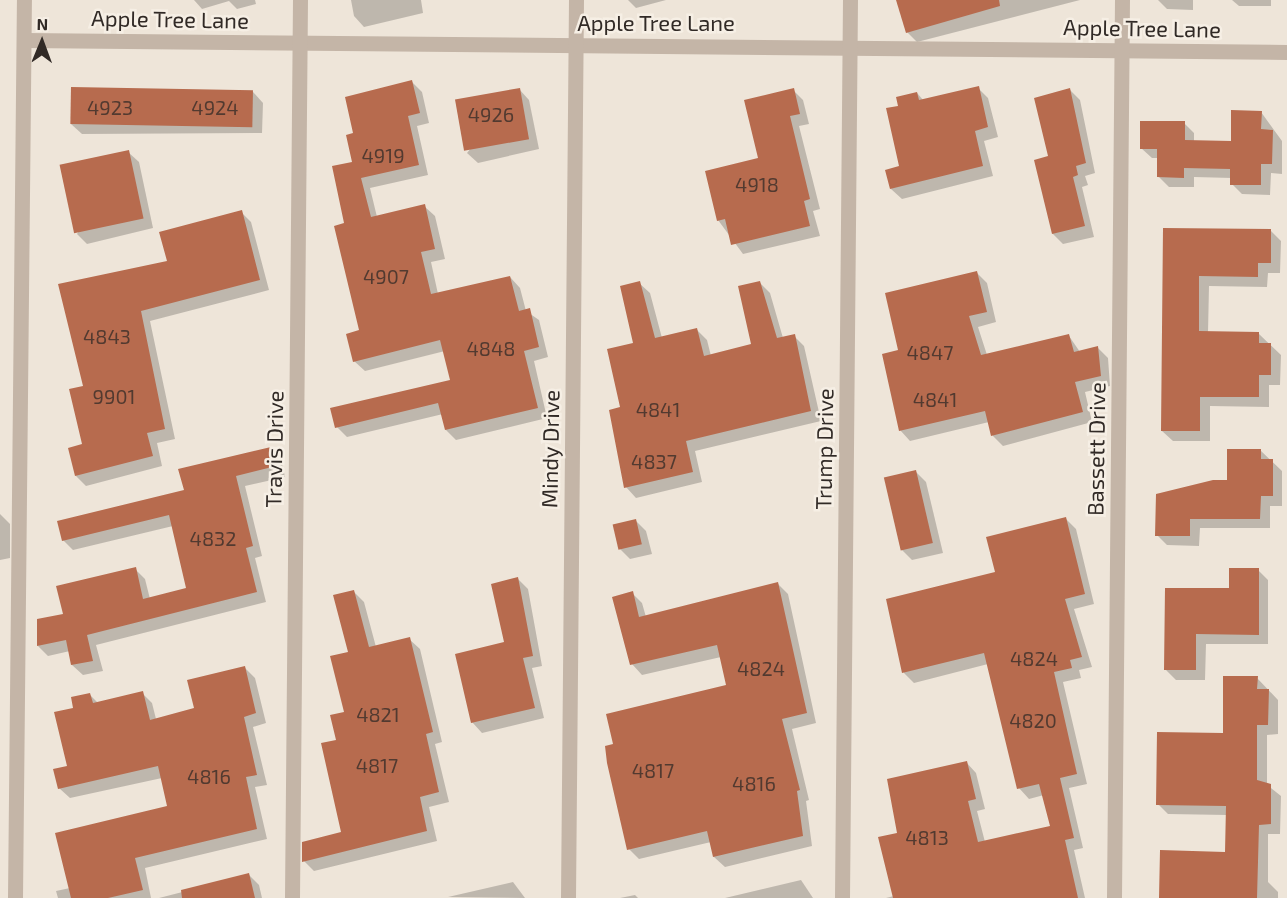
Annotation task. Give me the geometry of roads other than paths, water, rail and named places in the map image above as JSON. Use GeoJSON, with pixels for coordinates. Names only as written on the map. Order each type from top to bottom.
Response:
{"type":"FeatureCollection","features":[{"type":"Feature","properties":{"kind":"street"},"geometry":{"type":"LineString","coordinates":[[15,898],[24,0]]}},
{"type":"Feature","properties":{"kind":"street","name":"Travis Drive"},"geometry":{"type":"LineString","coordinates":[[292,898],[300,0]]}},
{"type":"Feature","properties":{"kind":"street","name":"Mindy Drive"},"geometry":{"type":"LineString","coordinates":[[568,898],[576,0]]}},
{"type":"Feature","properties":{"kind":"street","name":"Trump Drive"},"geometry":{"type":"LineString","coordinates":[[842,898],[850,0]]}},
{"type":"Feature","properties":{"kind":"street","name":"Bassett Drive"},"geometry":{"type":"LineString","coordinates":[[1114,898],[1122,0]]}},
{"type":"Feature","properties":{"kind":"street","name":"Apple Tree Lane"},"geometry":{"type":"LineString","coordinates":[[24,40],[1287,52]]}}]}
